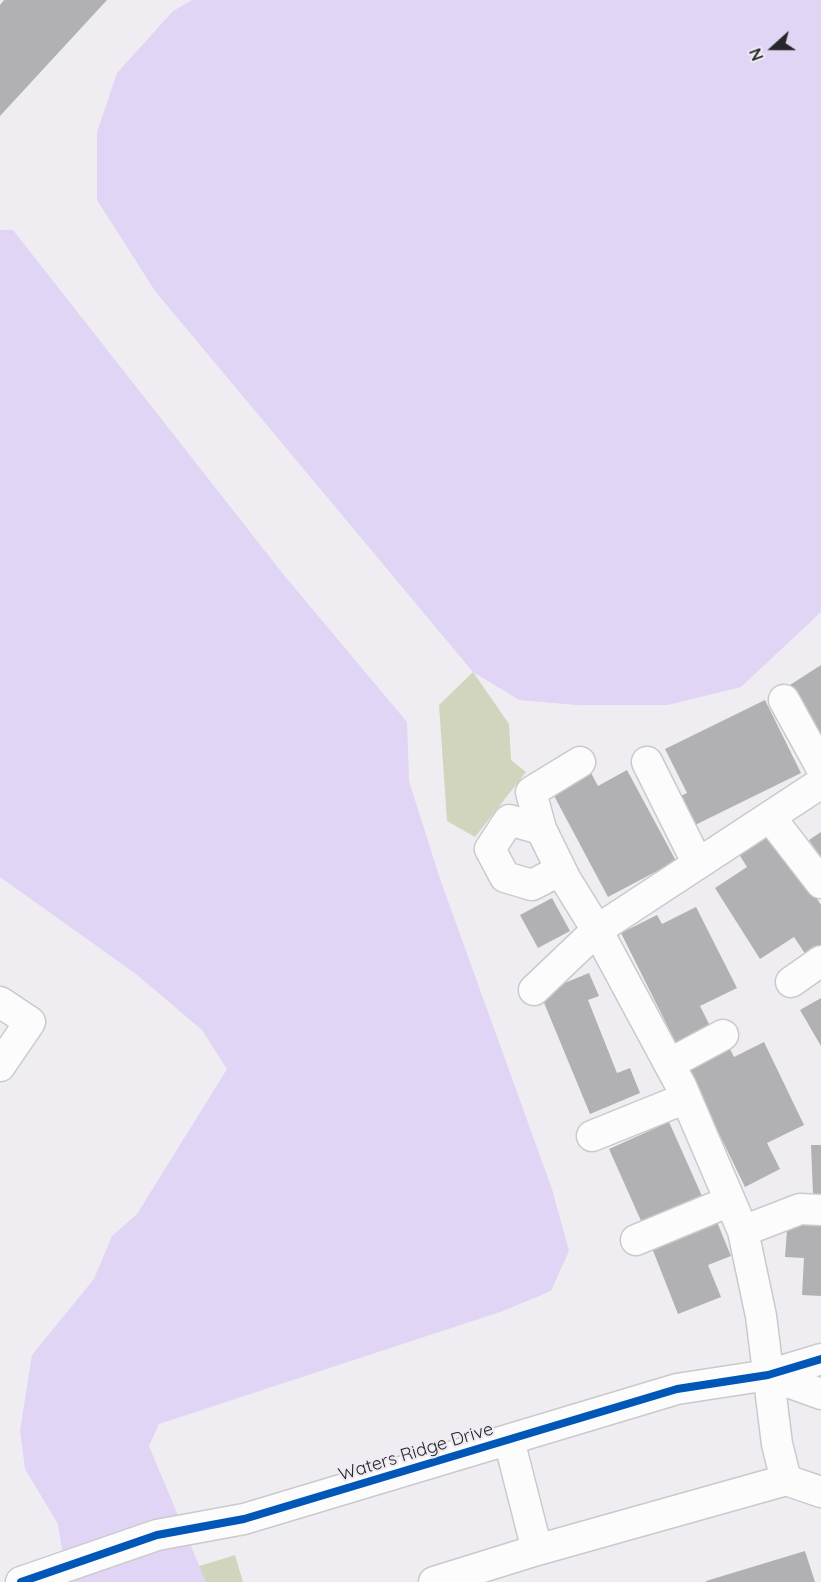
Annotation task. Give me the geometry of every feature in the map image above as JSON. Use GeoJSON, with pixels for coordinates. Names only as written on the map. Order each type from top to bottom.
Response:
{"type":"FeatureCollection","features":[{"type":"Feature","properties":{"kind":"street"},"geometry":{"type":"LineString","coordinates":[[784,700],[821,767]]}},
{"type":"Feature","properties":{"kind":"street"},"geometry":{"type":"LineString","coordinates":[[580,762],[531,792],[541,829],[561,870],[597,930],[669,1064],[743,1231],[761,1316],[777,1444],[786,1480]]}},
{"type":"Feature","properties":{"kind":"street"},"geometry":{"type":"LineString","coordinates":[[647,762],[698,864]]}},
{"type":"Feature","properties":{"kind":"street"},"geometry":{"type":"LineString","coordinates":[[534,990],[597,930],[821,783]]}},
{"type":"Feature","properties":{"kind":"street"},"geometry":{"type":"LineString","coordinates":[[770,817],[821,883]]}},
{"type":"Feature","properties":{"kind":"street"},"geometry":{"type":"LineString","coordinates":[[541,829],[509,820],[490,849],[505,877],[532,885],[561,870]]}},
{"type":"Feature","properties":{"kind":"street"},"geometry":{"type":"LineString","coordinates":[[790,982],[821,961]]}},
{"type":"Feature","properties":{"kind":"street"},"geometry":{"type":"LineString","coordinates":[[0,1002],[30,1022],[0,1066]]}},
{"type":"Feature","properties":{"kind":"street"},"geometry":{"type":"LineString","coordinates":[[669,1064],[723,1035]]}},
{"type":"Feature","properties":{"kind":"street"},"geometry":{"type":"LineString","coordinates":[[592,1136],[686,1098]]}},
{"type":"Feature","properties":{"kind":"street"},"geometry":{"type":"LineString","coordinates":[[636,1240],[730,1201]]}},
{"type":"Feature","properties":{"kind":"street"},"geometry":{"type":"LineString","coordinates":[[743,1231],[800,1209],[821,1210]]}},
{"type":"Feature","properties":{"kind":"street","name":"Waters Ridge Drive"},"geometry":{"type":"LineString","coordinates":[[21,1582],[157,1536],[244,1519],[677,1389],[768,1375],[821,1359]]}},
{"type":"Feature","properties":{"kind":"street","name":"Waters Ridge Drive"},"geometry":{"type":"LineString","coordinates":[[768,1375],[821,1394]]}},
{"type":"Feature","properties":{"kind":"street"},"geometry":{"type":"LineString","coordinates":[[509,1440],[537,1550]]}},
{"type":"Feature","properties":{"kind":"street"},"geometry":{"type":"LineString","coordinates":[[434,1582],[537,1550],[786,1480],[821,1492]]}},
{"type":"Feature","properties":{"kind":"green space"},"geometry":{"type":"Polygon","coordinates":[[[473,672],[509,724],[511,760],[526,772],[475,837],[447,821],[439,705],[473,672]]]}},
{"type":"Feature","properties":{"kind":"green space"},"geometry":{"type":"Polygon","coordinates":[[[235,1555],[243,1582],[148,1582],[235,1555]]]}},
{"type":"Feature","properties":{"kind":"shaded area"},"geometry":{"type":"Polygon","coordinates":[[[192,0],[821,0],[821,612],[741,687],[668,705],[577,705],[519,700],[473,672],[155,291],[97,200],[97,132],[117,73],[173,11],[192,0]]]}},
{"type":"Feature","properties":{"kind":"shaded area"},"geometry":{"type":"Polygon","coordinates":[[[0,230],[13,230],[283,574],[407,722],[409,781],[440,879],[552,1189],[569,1251],[551,1291],[503,1311],[159,1424],[149,1446],[206,1582],[67,1582],[58,1524],[25,1469],[20,1430],[32,1355],[94,1279],[112,1236],[137,1214],[227,1069],[202,1030],[136,974],[0,877],[0,230]]]}},
{"type":"Feature","properties":{"kind":"building"},"geometry":{"type":"Polygon","coordinates":[[[4,0],[107,0],[0,116],[0,5],[4,0]]]}},
{"type":"Feature","properties":{"kind":"building"},"geometry":{"type":"Polygon","coordinates":[[[821,665],[821,755],[779,692],[821,665]]]}},
{"type":"Feature","properties":{"kind":"building"},"geometry":{"type":"Polygon","coordinates":[[[765,700],[801,773],[689,828],[674,799],[687,793],[665,749],[765,700]]]}},
{"type":"Feature","properties":{"kind":"building"},"geometry":{"type":"Polygon","coordinates":[[[627,770],[676,861],[608,897],[552,792],[590,771],[598,786],[627,770]]]}},
{"type":"Feature","properties":{"kind":"building"},"geometry":{"type":"Polygon","coordinates":[[[772,828],[821,905],[821,945],[806,955],[794,937],[760,959],[715,888],[747,867],[737,851],[772,828]]]}},
{"type":"Feature","properties":{"kind":"building"},"geometry":{"type":"Polygon","coordinates":[[[821,832],[821,857],[809,840],[821,832]]]}},
{"type":"Feature","properties":{"kind":"building"},"geometry":{"type":"Polygon","coordinates":[[[552,898],[570,931],[538,948],[520,915],[552,898]]]}},
{"type":"Feature","properties":{"kind":"building"},"geometry":{"type":"Polygon","coordinates":[[[696,907],[737,988],[700,1006],[710,1026],[676,1043],[621,933],[657,915],[662,924],[696,907]]]}},
{"type":"Feature","properties":{"kind":"building"},"geometry":{"type":"Polygon","coordinates":[[[589,973],[599,996],[588,1000],[617,1073],[630,1068],[640,1093],[590,1114],[540,993],[589,973]]]}},
{"type":"Feature","properties":{"kind":"building"},"geometry":{"type":"Polygon","coordinates":[[[821,998],[821,1046],[800,1010],[821,998]]]}},
{"type":"Feature","properties":{"kind":"building"},"geometry":{"type":"Polygon","coordinates":[[[764,1042],[804,1125],[767,1143],[780,1169],[745,1187],[686,1066],[728,1045],[734,1057],[764,1042]]]}},
{"type":"Feature","properties":{"kind":"building"},"geometry":{"type":"Polygon","coordinates":[[[669,1122],[702,1196],[642,1223],[609,1149],[669,1122]]]}},
{"type":"Feature","properties":{"kind":"building"},"geometry":{"type":"Polygon","coordinates":[[[811,1145],[821,1145],[821,1194],[813,1194],[811,1145]]]}},
{"type":"Feature","properties":{"kind":"building"},"geometry":{"type":"Polygon","coordinates":[[[715,1217],[731,1256],[708,1265],[721,1297],[678,1314],[650,1243],[715,1217]]]}},
{"type":"Feature","properties":{"kind":"building"},"geometry":{"type":"Polygon","coordinates":[[[788,1217],[821,1219],[821,1296],[802,1295],[804,1258],[785,1257],[788,1217]]]}},
{"type":"Feature","properties":{"kind":"building"},"geometry":{"type":"Polygon","coordinates":[[[805,1551],[815,1582],[706,1582],[706,1581],[805,1551]]]}},
{"type":"Feature","properties":{"kind":"cycle path"},"geometry":{"type":"LineString","coordinates":[[21,1582],[157,1535],[244,1519],[677,1389],[768,1375],[821,1359]]}}]}
